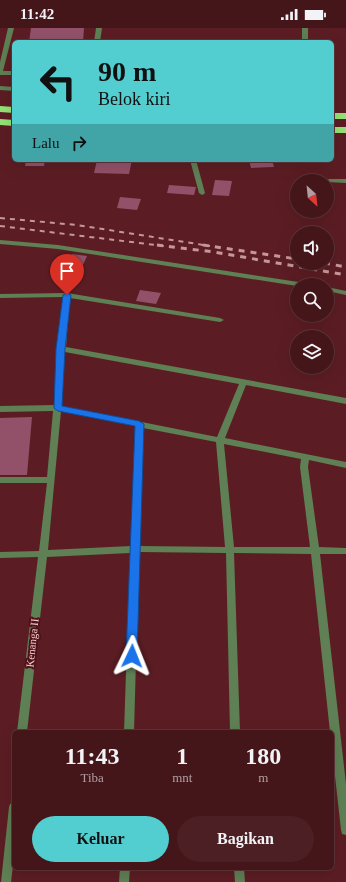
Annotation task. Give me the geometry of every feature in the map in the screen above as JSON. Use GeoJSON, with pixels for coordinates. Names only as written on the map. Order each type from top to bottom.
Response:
{"type":"FeatureCollection","features":[{"type":"Feature","properties":{"kind":"highway"},"geometry":{"type":"LineString","coordinates":[[0,109],[12,110]]}},
{"type":"Feature","properties":{"kind":"highway"},"geometry":{"type":"LineString","coordinates":[[334,116],[346,116]]}},
{"type":"Feature","properties":{"kind":"highway"},"geometry":{"type":"LineString","coordinates":[[0,122],[12,123]]}},
{"type":"Feature","properties":{"kind":"highway"},"geometry":{"type":"LineString","coordinates":[[334,130],[346,130]]}},
{"type":"Feature","properties":{"kind":"street"},"geometry":{"type":"LineString","coordinates":[[11,28],[0,73],[12,73]]}},
{"type":"Feature","properties":{"kind":"street"},"geometry":{"type":"LineString","coordinates":[[97,40],[99,28]]}},
{"type":"Feature","properties":{"kind":"street"},"geometry":{"type":"LineString","coordinates":[[305,28],[305,40]]}},
{"type":"Feature","properties":{"kind":"street"},"geometry":{"type":"LineString","coordinates":[[0,88],[12,89]]}},
{"type":"Feature","properties":{"kind":"street"},"geometry":{"type":"LineString","coordinates":[[194,162],[202,193]]}},
{"type":"Feature","properties":{"kind":"street"},"geometry":{"type":"LineString","coordinates":[[334,181],[346,182]]}},
{"type":"Feature","properties":{"kind":"street"},"geometry":{"type":"LineString","coordinates":[[0,242],[58,247],[290,283]]}},
{"type":"Feature","properties":{"kind":"street"},"geometry":{"type":"LineString","coordinates":[[334,290],[346,292]]}},
{"type":"Feature","properties":{"kind":"street"},"geometry":{"type":"LineString","coordinates":[[0,296],[67,295],[220,320]]}},
{"type":"Feature","properties":{"kind":"street","name":"Kenanga II"},"geometry":{"type":"LineString","coordinates":[[22,730],[51,480],[58,408],[61,349],[67,295]]}},
{"type":"Feature","properties":{"kind":"street"},"geometry":{"type":"LineString","coordinates":[[61,349],[346,401]]}},
{"type":"Feature","properties":{"kind":"street"},"geometry":{"type":"LineString","coordinates":[[235,730],[230,551],[220,440],[244,382]]}},
{"type":"Feature","properties":{"kind":"street"},"geometry":{"type":"LineString","coordinates":[[0,409],[58,408],[346,465]]}},
{"type":"Feature","properties":{"kind":"street"},"geometry":{"type":"LineString","coordinates":[[129,730],[139,424]]}},
{"type":"Feature","properties":{"kind":"street"},"geometry":{"type":"LineString","coordinates":[[305,456],[304,467],[315,551],[346,830]]}},
{"type":"Feature","properties":{"kind":"street"},"geometry":{"type":"LineString","coordinates":[[0,480],[51,480]]}},
{"type":"Feature","properties":{"kind":"street"},"geometry":{"type":"LineString","coordinates":[[0,555],[135,549],[346,551]]}},
{"type":"Feature","properties":{"kind":"street"},"geometry":{"type":"LineString","coordinates":[[6,882],[12,826]]}},
{"type":"Feature","properties":{"kind":"street"},"geometry":{"type":"LineString","coordinates":[[124,882],[125,870]]}},
{"type":"Feature","properties":{"kind":"street"},"geometry":{"type":"LineString","coordinates":[[239,870],[240,882]]}},
{"type":"Feature","properties":{"kind":"building"},"geometry":{"type":"Polygon","coordinates":[[[31,28],[84,28],[83,40],[29,40],[31,28]]]}},
{"type":"Feature","properties":{"kind":"building"},"geometry":{"type":"Polygon","coordinates":[[[26,162],[45,162],[44,166],[25,166],[26,162]]]}},
{"type":"Feature","properties":{"kind":"building"},"geometry":{"type":"Polygon","coordinates":[[[97,162],[132,162],[129,174],[94,173],[97,162]]]}},
{"type":"Feature","properties":{"kind":"building"},"geometry":{"type":"Polygon","coordinates":[[[250,162],[273,162],[274,167],[251,168],[250,162]]]}},
{"type":"Feature","properties":{"kind":"building"},"geometry":{"type":"Polygon","coordinates":[[[215,180],[232,181],[229,196],[212,195],[215,180]]]}},
{"type":"Feature","properties":{"kind":"building"},"geometry":{"type":"Polygon","coordinates":[[[169,185],[196,187],[194,195],[167,193],[169,185]]]}},
{"type":"Feature","properties":{"kind":"building"},"geometry":{"type":"Polygon","coordinates":[[[120,197],[141,199],[137,210],[117,208],[120,197]]]}},
{"type":"Feature","properties":{"kind":"building"},"geometry":{"type":"Polygon","coordinates":[[[72,254],[87,256],[78,276],[62,274],[72,254]]]}},
{"type":"Feature","properties":{"kind":"building"},"geometry":{"type":"Polygon","coordinates":[[[140,290],[161,293],[156,304],[136,301],[140,290]]]}},
{"type":"Feature","properties":{"kind":"building"},"geometry":{"type":"Polygon","coordinates":[[[32,417],[27,475],[0,475],[0,418],[32,417]]]}},
{"type":"Feature","properties":{"kind":"railway"},"geometry":{"type":"LineString","coordinates":[[0,218],[77,225],[210,246]]}},
{"type":"Feature","properties":{"kind":"railway"},"geometry":{"type":"LineString","coordinates":[[0,226],[164,246]]}},
{"type":"Feature","properties":{"kind":"railway"},"geometry":{"type":"LineString","coordinates":[[157,245],[214,252],[346,275]]}},
{"type":"Feature","properties":{"kind":"railway"},"geometry":{"type":"LineString","coordinates":[[203,245],[290,258]]}},
{"type":"Feature","properties":{"kind":"railway"},"geometry":{"type":"LineString","coordinates":[[334,265],[346,267]]}},
{"type":"Feature","properties":{"kind":"route"},"geometry":{"type":"LineString","coordinates":[[67,295],[61,349],[58,408],[139,424],[132,656]]}}]}
